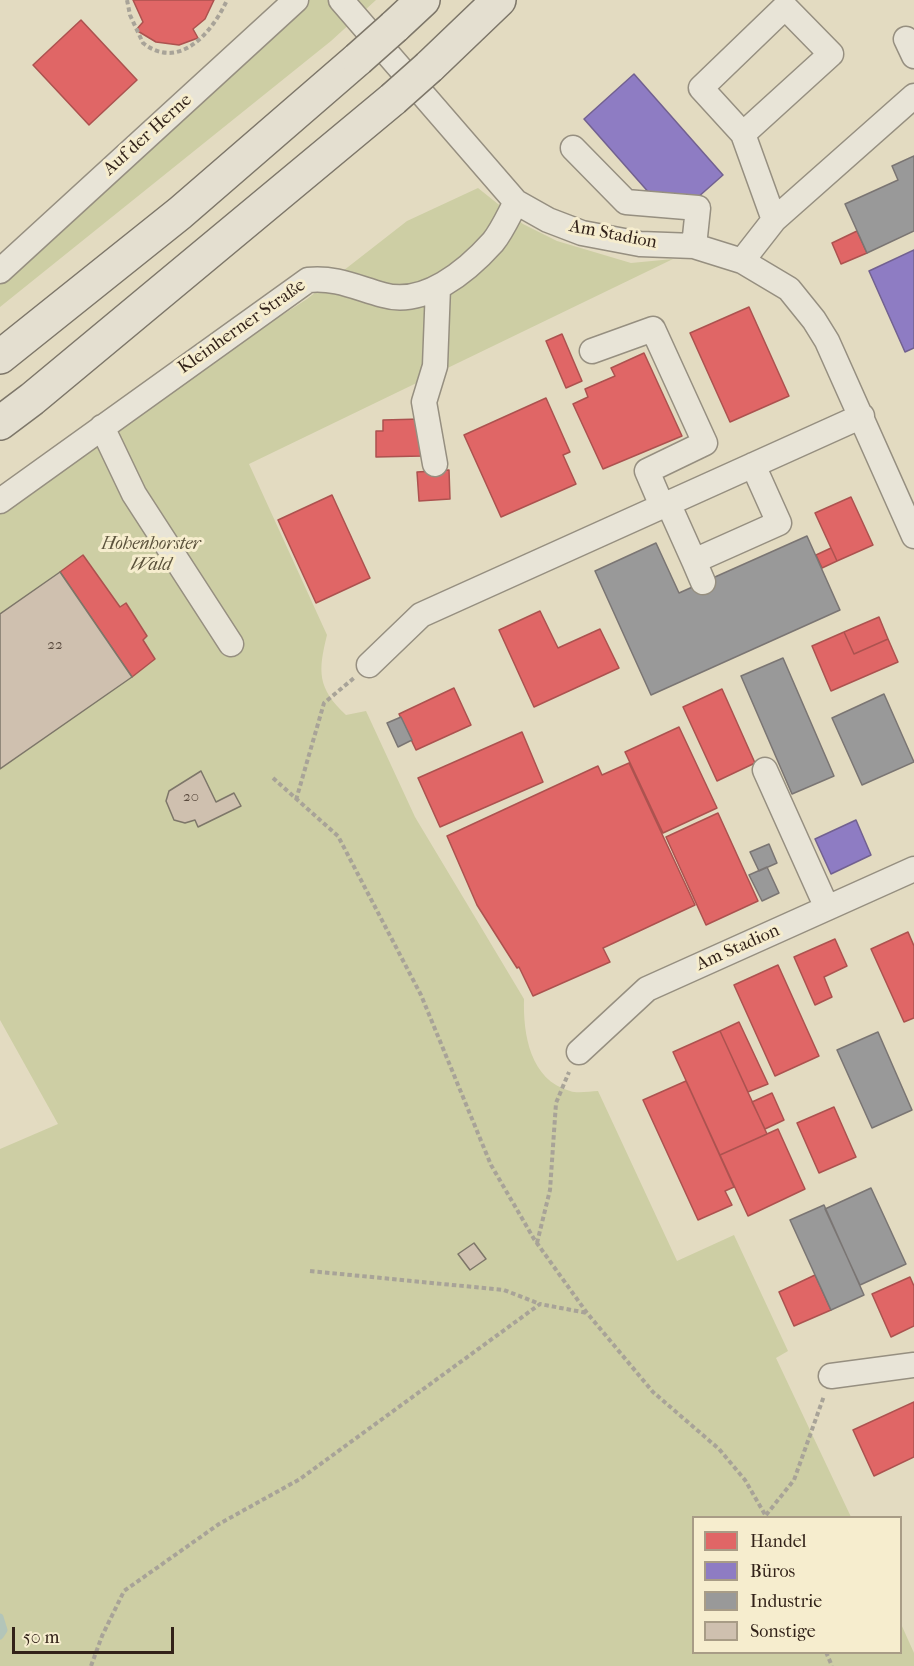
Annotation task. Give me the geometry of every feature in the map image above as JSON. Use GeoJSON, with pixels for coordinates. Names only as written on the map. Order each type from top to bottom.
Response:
{"type":"FeatureCollection","features":[{"type":"Feature","properties":{"kind":"highway"},"geometry":{"type":"LineString","coordinates":[[0,357],[180,213],[423,0]]}},
{"type":"Feature","properties":{"kind":"highway"},"geometry":{"type":"LineString","coordinates":[[0,423],[32,399],[393,99],[499,0]]}},
{"type":"Feature","properties":{"kind":"street","name":"Auf der Herne"},"geometry":{"type":"LineString","coordinates":[[0,271],[296,0]]}},
{"type":"Feature","properties":{"kind":"street","name":"Am Stadion"},"geometry":{"type":"LineString","coordinates":[[341,0],[516,202],[548,220],[582,233],[640,244],[694,246],[742,261],[789,289],[814,320],[827,341],[914,536]]}},
{"type":"Feature","properties":{"kind":"street"},"geometry":{"type":"LineString","coordinates":[[743,134],[831,54],[785,7],[701,88],[743,134],[774,220]]}},
{"type":"Feature","properties":{"kind":"street"},"geometry":{"type":"LineString","coordinates":[[742,261],[774,220],[914,96]]}},
{"type":"Feature","properties":{"kind":"street"},"geometry":{"type":"LineString","coordinates":[[573,148],[626,202],[698,208],[694,246]]}},
{"type":"Feature","properties":{"kind":"street","name":"Kleinherner Straße"},"geometry":{"type":"LineString","coordinates":[[0,501],[308,280],[327,278],[385,296],[412,298],[438,287],[474,260],[494,240],[516,202]]}},
{"type":"Feature","properties":{"kind":"street"},"geometry":{"type":"LineString","coordinates":[[435,464],[424,402],[435,366],[438,287]]}},
{"type":"Feature","properties":{"kind":"street"},"geometry":{"type":"LineString","coordinates":[[592,351],[653,329],[658,339],[705,443],[647,471],[699,572],[779,523],[753,465]]}},
{"type":"Feature","properties":{"kind":"street"},"geometry":{"type":"LineString","coordinates":[[369,665],[421,615],[862,416]]}},
{"type":"Feature","properties":{"kind":"street"},"geometry":{"type":"LineString","coordinates":[[102,427],[134,494],[231,644]]}},
{"type":"Feature","properties":{"kind":"street"},"geometry":{"type":"LineString","coordinates":[[765,770],[826,908]]}},
{"type":"Feature","properties":{"kind":"street","name":"Am Stadion"},"geometry":{"type":"LineString","coordinates":[[579,1052],[647,989],[914,869]]}},
{"type":"Feature","properties":{"kind":"street"},"geometry":{"type":"LineString","coordinates":[[831,1376],[914,1365]]}},
{"type":"Feature","properties":{"kind":"path"},"geometry":{"type":"LineString","coordinates":[[127,0],[130,15],[143,43],[162,51],[178,52],[187,51],[198,42],[222,11],[227,0]]}},
{"type":"Feature","properties":{"kind":"path"},"geometry":{"type":"LineString","coordinates":[[296,800],[324,703],[369,665]]}},
{"type":"Feature","properties":{"kind":"path"},"geometry":{"type":"LineString","coordinates":[[273,778],[296,800],[317,814],[338,836],[421,995],[490,1165],[537,1243],[587,1313],[653,1392],[719,1449],[745,1480],[767,1516],[794,1480],[806,1453],[831,1376]]}},
{"type":"Feature","properties":{"kind":"path"},"geometry":{"type":"LineString","coordinates":[[537,1243],[550,1190],[558,1092],[579,1052]]}},
{"type":"Feature","properties":{"kind":"path"},"geometry":{"type":"LineString","coordinates":[[310,1271],[504,1290],[540,1304],[587,1313]]}},
{"type":"Feature","properties":{"kind":"path"},"geometry":{"type":"LineString","coordinates":[[91,1666],[102,1636],[124,1591],[219,1524],[300,1479],[540,1304]]}},
{"type":"Feature","properties":{"kind":"green space"},"geometry":{"type":"Polygon","coordinates":[[[283,0],[376,0],[331,41],[0,307],[0,267],[283,0]]]}},
{"type":"Feature","properties":{"kind":"green space","name":"Hohenhorster Wald"},"geometry":{"type":"Polygon","coordinates":[[[478,188],[523,224],[557,241],[631,263],[673,259],[249,464],[327,635],[321,669],[325,687],[336,705],[346,715],[366,711],[415,817],[524,999],[525,1027],[532,1054],[538,1066],[556,1085],[570,1091],[598,1091],[677,1261],[734,1235],[788,1351],[776,1358],[851,1516],[692,1516],[692,1654],[902,1654],[902,1626],[914,1653],[914,1666],[0,1666],[0,1149],[58,1124],[0,1020],[0,508],[138,408],[307,299],[407,221],[478,188]]]}},
{"type":"Feature","properties":{"kind":"building: Handel"},"geometry":{"type":"Polygon","coordinates":[[[133,0],[214,0],[205,19],[193,29],[198,38],[179,45],[156,42],[136,30],[143,22],[133,0]]]}},
{"type":"Feature","properties":{"kind":"building: Handel"},"geometry":{"type":"Polygon","coordinates":[[[81,20],[137,80],[89,125],[33,65],[81,20]]]}},
{"type":"Feature","properties":{"kind":"building: Handel"},"geometry":{"type":"Polygon","coordinates":[[[857,231],[867,253],[841,264],[832,243],[857,231]]]}},
{"type":"Feature","properties":{"kind":"building: Handel"},"geometry":{"type":"Polygon","coordinates":[[[749,307],[789,396],[730,422],[690,333],[749,307]]]}},
{"type":"Feature","properties":{"kind":"building: Handel"},"geometry":{"type":"Polygon","coordinates":[[[562,334],[582,381],[566,388],[546,341],[562,334]]]}},
{"type":"Feature","properties":{"kind":"building: Handel"},"geometry":{"type":"Polygon","coordinates":[[[644,353],[682,436],[603,469],[573,404],[588,397],[585,389],[615,376],[611,368],[644,353]]]}},
{"type":"Feature","properties":{"kind":"building: Handel"},"geometry":{"type":"Polygon","coordinates":[[[546,398],[570,452],[563,455],[576,484],[501,517],[464,435],[546,398]]]}},
{"type":"Feature","properties":{"kind":"building: Handel"},"geometry":{"type":"Polygon","coordinates":[[[421,419],[422,456],[376,457],[376,431],[383,431],[383,420],[421,419]]]}},
{"type":"Feature","properties":{"kind":"building: Handel"},"geometry":{"type":"Polygon","coordinates":[[[449,470],[450,499],[419,501],[417,472],[449,470]]]}},
{"type":"Feature","properties":{"kind":"building: Handel"},"geometry":{"type":"Polygon","coordinates":[[[332,495],[370,578],[316,603],[278,520],[332,495]]]}},
{"type":"Feature","properties":{"kind":"building: Handel"},"geometry":{"type":"Polygon","coordinates":[[[851,497],[873,545],[837,561],[815,513],[851,497]]]}},
{"type":"Feature","properties":{"kind":"building: Handel"},"geometry":{"type":"Polygon","coordinates":[[[831,548],[837,561],[822,568],[816,555],[831,548]]]}},
{"type":"Feature","properties":{"kind":"building: Handel"},"geometry":{"type":"Polygon","coordinates":[[[83,555],[120,607],[126,603],[147,636],[143,640],[155,659],[132,677],[60,572],[83,555]]]}},
{"type":"Feature","properties":{"kind":"building: Handel"},"geometry":{"type":"Polygon","coordinates":[[[540,611],[558,648],[600,629],[619,668],[534,707],[499,630],[540,611]]]}},
{"type":"Feature","properties":{"kind":"building: Handel"},"geometry":{"type":"Polygon","coordinates":[[[879,617],[888,639],[854,654],[844,632],[879,617]]]}},
{"type":"Feature","properties":{"kind":"building: Handel"},"geometry":{"type":"Polygon","coordinates":[[[844,632],[854,654],[888,639],[898,662],[831,691],[812,646],[844,632]]]}},
{"type":"Feature","properties":{"kind":"building: Handel"},"geometry":{"type":"Polygon","coordinates":[[[454,688],[471,725],[416,750],[399,714],[454,688]]]}},
{"type":"Feature","properties":{"kind":"building: Handel"},"geometry":{"type":"Polygon","coordinates":[[[722,689],[755,763],[717,781],[683,707],[722,689]]]}},
{"type":"Feature","properties":{"kind":"building: Handel"},"geometry":{"type":"Polygon","coordinates":[[[679,727],[717,808],[663,833],[625,752],[679,727]]]}},
{"type":"Feature","properties":{"kind":"building: Handel"},"geometry":{"type":"Polygon","coordinates":[[[522,732],[543,782],[440,827],[418,778],[522,732]]]}},
{"type":"Feature","properties":{"kind":"building: Handel"},"geometry":{"type":"Polygon","coordinates":[[[629,763],[695,905],[603,948],[610,962],[533,996],[519,967],[517,968],[477,905],[447,836],[598,766],[602,775],[629,763]]]}},
{"type":"Feature","properties":{"kind":"building: Handel"},"geometry":{"type":"Polygon","coordinates":[[[718,813],[758,901],[706,925],[666,837],[718,813]]]}},
{"type":"Feature","properties":{"kind":"building: Handel"},"geometry":{"type":"Polygon","coordinates":[[[908,932],[914,946],[914,1018],[904,1022],[871,949],[908,932]]]}},
{"type":"Feature","properties":{"kind":"building: Handel"},"geometry":{"type":"Polygon","coordinates":[[[835,939],[847,966],[824,977],[832,997],[815,1005],[794,957],[835,939]]]}},
{"type":"Feature","properties":{"kind":"building: Handel"},"geometry":{"type":"Polygon","coordinates":[[[778,965],[819,1056],[775,1076],[734,985],[778,965]]]}},
{"type":"Feature","properties":{"kind":"building: Handel"},"geometry":{"type":"Polygon","coordinates":[[[739,1022],[768,1084],[748,1092],[720,1031],[739,1022]]]}},
{"type":"Feature","properties":{"kind":"building: Handel"},"geometry":{"type":"Polygon","coordinates":[[[720,1031],[767,1134],[720,1155],[673,1052],[720,1031]]]}},
{"type":"Feature","properties":{"kind":"building: Handel"},"geometry":{"type":"Polygon","coordinates":[[[686,1081],[734,1187],[725,1191],[732,1205],[698,1220],[643,1100],[686,1081]]]}},
{"type":"Feature","properties":{"kind":"building: Handel"},"geometry":{"type":"Polygon","coordinates":[[[772,1093],[784,1120],[765,1129],[752,1102],[772,1093]]]}},
{"type":"Feature","properties":{"kind":"building: Handel"},"geometry":{"type":"Polygon","coordinates":[[[834,1107],[856,1157],[819,1173],[797,1123],[834,1107]]]}},
{"type":"Feature","properties":{"kind":"building: Handel"},"geometry":{"type":"Polygon","coordinates":[[[778,1129],[805,1189],[748,1216],[720,1155],[778,1129]]]}},
{"type":"Feature","properties":{"kind":"building: Handel"},"geometry":{"type":"Polygon","coordinates":[[[815,1275],[831,1310],[794,1326],[779,1292],[815,1275]]]}},
{"type":"Feature","properties":{"kind":"building: Handel"},"geometry":{"type":"Polygon","coordinates":[[[910,1277],[914,1286],[914,1326],[891,1337],[872,1294],[910,1277]]]}},
{"type":"Feature","properties":{"kind":"building: Handel"},"geometry":{"type":"Polygon","coordinates":[[[914,1402],[914,1457],[874,1476],[853,1430],[914,1402]]]}},
{"type":"Feature","properties":{"kind":"building: Büros"},"geometry":{"type":"Polygon","coordinates":[[[634,74],[723,175],[697,198],[651,195],[584,119],[634,74]]]}},
{"type":"Feature","properties":{"kind":"building: Büros"},"geometry":{"type":"Polygon","coordinates":[[[914,250],[914,348],[905,352],[869,271],[914,250]]]}},
{"type":"Feature","properties":{"kind":"building: Büros"},"geometry":{"type":"Polygon","coordinates":[[[856,820],[871,855],[831,874],[815,839],[856,820]]]}},
{"type":"Feature","properties":{"kind":"building: Industrie"},"geometry":{"type":"Polygon","coordinates":[[[914,156],[914,231],[867,253],[845,204],[898,180],[892,166],[914,156]]]}},
{"type":"Feature","properties":{"kind":"building: Industrie"},"geometry":{"type":"Polygon","coordinates":[[[807,536],[840,610],[651,695],[595,571],[656,543],[679,593],[807,536]]]}},
{"type":"Feature","properties":{"kind":"building: Industrie"},"geometry":{"type":"Polygon","coordinates":[[[783,658],[834,776],[792,794],[741,676],[783,658]]]}},
{"type":"Feature","properties":{"kind":"building: Industrie"},"geometry":{"type":"Polygon","coordinates":[[[884,694],[914,762],[862,785],[832,718],[884,694]]]}},
{"type":"Feature","properties":{"kind":"building: Industrie"},"geometry":{"type":"Polygon","coordinates":[[[401,717],[412,740],[398,747],[387,723],[401,717]]]}},
{"type":"Feature","properties":{"kind":"building: Industrie"},"geometry":{"type":"Polygon","coordinates":[[[769,844],[777,863],[759,871],[750,852],[769,844]]]}},
{"type":"Feature","properties":{"kind":"building: Industrie"},"geometry":{"type":"Polygon","coordinates":[[[767,867],[779,893],[762,901],[749,875],[767,867]]]}},
{"type":"Feature","properties":{"kind":"building: Industrie"},"geometry":{"type":"Polygon","coordinates":[[[878,1032],[912,1110],[872,1128],[837,1050],[878,1032]]]}},
{"type":"Feature","properties":{"kind":"building: Industrie"},"geometry":{"type":"Polygon","coordinates":[[[871,1188],[906,1264],[860,1285],[825,1209],[871,1188]]]}},
{"type":"Feature","properties":{"kind":"building: Industrie"},"geometry":{"type":"Polygon","coordinates":[[[824,1205],[864,1295],[831,1310],[790,1220],[824,1205]]]}},
{"type":"Feature","properties":{"kind":"building: Sonstige"},"geometry":{"type":"Polygon","coordinates":[[[60,572],[132,677],[0,769],[0,614],[60,572]]]}},
{"type":"Feature","properties":{"kind":"building: Sonstige"},"geometry":{"type":"Polygon","coordinates":[[[201,771],[216,802],[234,793],[241,806],[198,827],[195,820],[185,823],[174,820],[166,801],[169,791],[201,771]]]}},
{"type":"Feature","properties":{"kind":"building: Sonstige"},"geometry":{"type":"Polygon","coordinates":[[[474,1243],[486,1259],[470,1270],[458,1254],[474,1243]]]}},
{"type":"Feature","properties":{"kind":"waterway"},"geometry":{"type":"LineString","coordinates":[[0,1617],[4,1630],[0,1636]]}}]}
